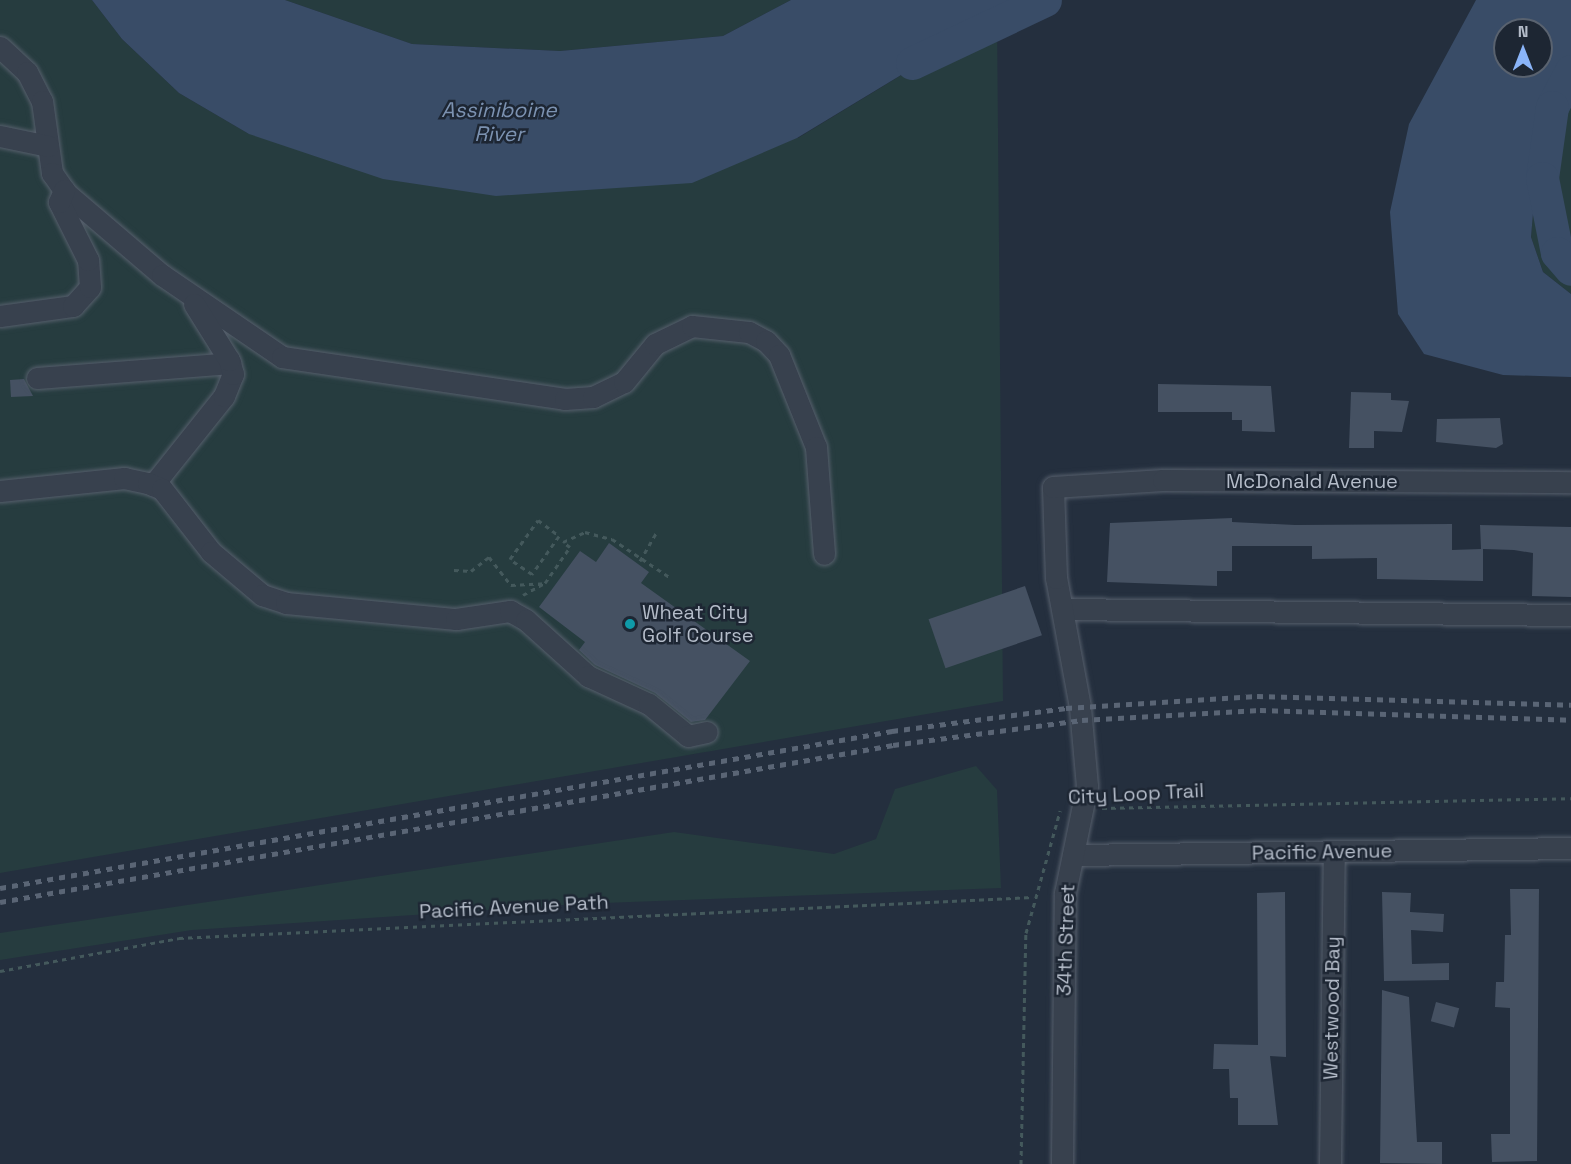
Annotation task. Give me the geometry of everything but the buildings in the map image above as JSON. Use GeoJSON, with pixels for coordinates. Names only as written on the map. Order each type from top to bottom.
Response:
{"type":"FeatureCollection","features":[{"type":"Feature","properties":{"kind":"street"},"geometry":{"type":"LineString","coordinates":[[0,47],[27,72],[42,101],[52,173],[64,190],[185,292],[254,341],[295,362],[565,399],[593,397],[624,382],[655,344],[676,331],[692,326],[749,332],[779,355],[816,447],[824,554]]}},
{"type":"Feature","properties":{"kind":"street"},"geometry":{"type":"LineString","coordinates":[[0,136],[48,146]]}},
{"type":"Feature","properties":{"kind":"street"},"geometry":{"type":"LineString","coordinates":[[0,316],[73,306],[90,287],[88,260],[59,202],[64,190]]}},
{"type":"Feature","properties":{"kind":"street"},"geometry":{"type":"LineString","coordinates":[[153,485],[224,396],[232,374],[230,363],[185,292]]}},
{"type":"Feature","properties":{"kind":"street"},"geometry":{"type":"LineString","coordinates":[[37,378],[230,363]]}},
{"type":"Feature","properties":{"kind":"street"},"geometry":{"type":"LineString","coordinates":[[0,491],[124,478],[153,485],[182,512],[211,552],[262,595],[286,603],[456,619],[510,611],[526,620],[588,676],[649,704],[688,736],[707,732]]}},
{"type":"Feature","properties":{"kind":"street","name":"McDonald Avenue"},"geometry":{"type":"LineString","coordinates":[[1053,487],[1163,480],[1571,482]]}},
{"type":"Feature","properties":{"kind":"street","name":"34th Street"},"geometry":{"type":"LineString","coordinates":[[1053,487],[1056,578],[1081,713],[1086,809],[1065,893],[1062,1164]]}},
{"type":"Feature","properties":{"kind":"street"},"geometry":{"type":"LineString","coordinates":[[1063,609],[1571,615]]}},
{"type":"Feature","properties":{"kind":"street","name":"Pacific Avenue"},"geometry":{"type":"LineString","coordinates":[[1073,855],[1571,848]]}},
{"type":"Feature","properties":{"kind":"street","name":"Westwood Bay"},"geometry":{"type":"LineString","coordinates":[[1330,1164],[1334,851]]}},
{"type":"Feature","properties":{"kind":"path"},"geometry":{"type":"LineString","coordinates":[[454,570],[471,571],[489,557],[511,585],[545,584],[570,547],[565,540],[538,520],[510,559],[532,574],[559,536]]}},
{"type":"Feature","properties":{"kind":"path"},"geometry":{"type":"LineString","coordinates":[[565,540],[577,532],[605,536],[640,561],[671,578]]}},
{"type":"Feature","properties":{"kind":"path"},"geometry":{"type":"LineString","coordinates":[[640,561],[657,532]]}},
{"type":"Feature","properties":{"kind":"path","name":"City Loop Trail"},"geometry":{"type":"LineString","coordinates":[[1021,1164],[1020,994],[1032,897],[1061,810],[1571,798]]}},
{"type":"Feature","properties":{"kind":"path","name":"Pacific Avenue Path"},"geometry":{"type":"LineString","coordinates":[[0,971],[179,938],[1032,897]]}},
{"type":"Feature","properties":{"kind":"green space","name":"Wheat City Golf Course"},"geometry":{"type":"Polygon","coordinates":[[[0,0],[92,0],[122,39],[179,93],[249,134],[798,138],[997,17],[1003,701],[0,873],[0,0]]]}},
{"type":"Feature","properties":{"kind":"green space"},"geometry":{"type":"Polygon","coordinates":[[[285,0],[791,0],[723,36],[560,51],[412,44],[285,0]]]}},
{"type":"Feature","properties":{"kind":"green space"},"geometry":{"type":"Polygon","coordinates":[[[1571,91],[1571,294],[1543,272],[1531,237],[1537,167],[1571,91]]]}},
{"type":"Feature","properties":{"kind":"green space"},"geometry":{"type":"Polygon","coordinates":[[[976,766],[997,790],[1001,888],[577,904],[192,930],[0,960],[0,933],[674,832],[834,854],[876,839],[895,789],[976,766]]]}},
{"type":"Feature","properties":{"kind":"water","name":"Assiniboine River"},"geometry":{"type":"Polygon","coordinates":[[[92,0],[285,0],[412,44],[560,51],[723,36],[791,0],[1013,0],[997,17],[797,138],[692,183],[496,196],[383,179],[249,134],[179,93],[122,39],[92,0]]]}},
{"type":"Feature","properties":{"kind":"water"},"geometry":{"type":"Polygon","coordinates":[[[1476,0],[1571,0],[1571,91],[1537,167],[1531,237],[1543,272],[1571,294],[1571,377],[1503,375],[1424,354],[1398,314],[1390,212],[1409,124],[1476,0]]]}},
{"type":"Feature","properties":{"kind":"waterway","name":"Assiniboine River"},"geometry":{"type":"LineString","coordinates":[[912,63],[1045,0]]}},
{"type":"Feature","properties":{"kind":"waterway","name":"Assiniboine River"},"geometry":{"type":"LineString","coordinates":[[1571,71],[1552,107],[1542,178],[1557,253],[1571,269]]}},
{"type":"Feature","properties":{"kind":"railway"},"geometry":{"type":"LineString","coordinates":[[0,888],[892,731],[1066,708],[1257,696],[1571,705]]}},
{"type":"Feature","properties":{"kind":"railway"},"geometry":{"type":"LineString","coordinates":[[0,902],[893,745],[1082,720],[1260,710],[1571,720]]}},
{"type":"Feature","properties":{"kind":"place","name":"Wheat City Golf Course"},"geometry":{"type":"Point","coordinates":[630,624]}}]}
